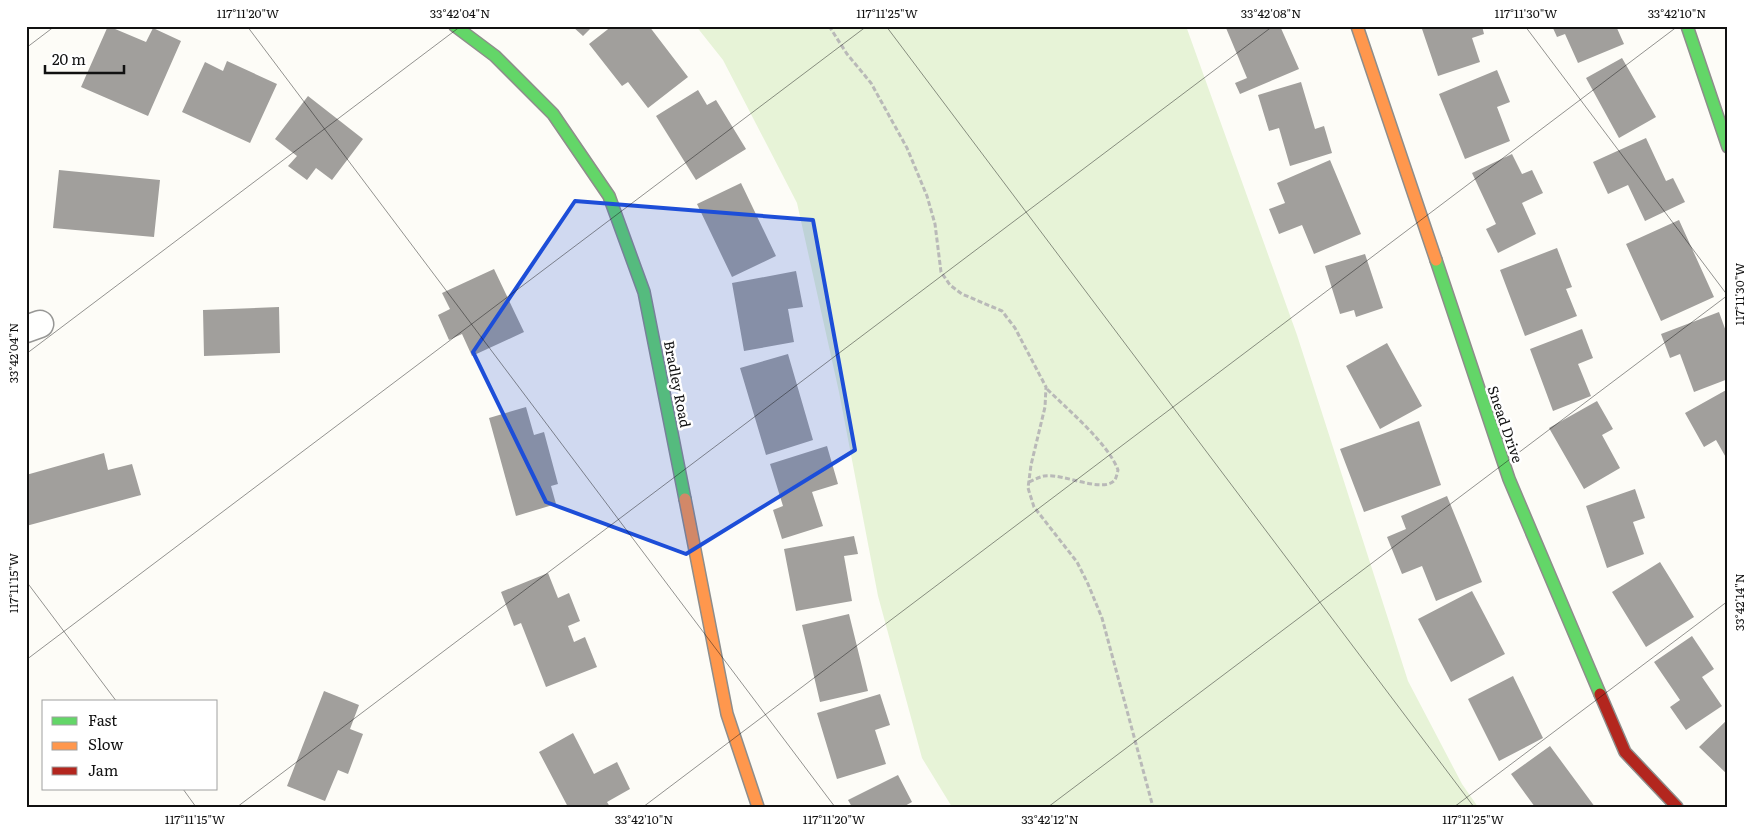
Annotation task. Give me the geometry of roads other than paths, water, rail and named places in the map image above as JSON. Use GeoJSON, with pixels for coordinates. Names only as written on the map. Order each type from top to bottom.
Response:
{"type":"FeatureCollection","features":[{"type":"Feature","properties":{"kind":"street","name":"Bradley Road"},"geometry":{"type":"LineString","coordinates":[[454,26],[495,56],[553,114],[609,196],[644,292],[727,714],[758,807]]}},
{"type":"Feature","properties":{"kind":"street","name":"Snead Drive"},"geometry":{"type":"LineString","coordinates":[[1357,26],[1509,479],[1625,752],[1677,807]]}},
{"type":"Feature","properties":{"kind":"street"},"geometry":{"type":"LineString","coordinates":[[1688,26],[1728,147]]}}]}
